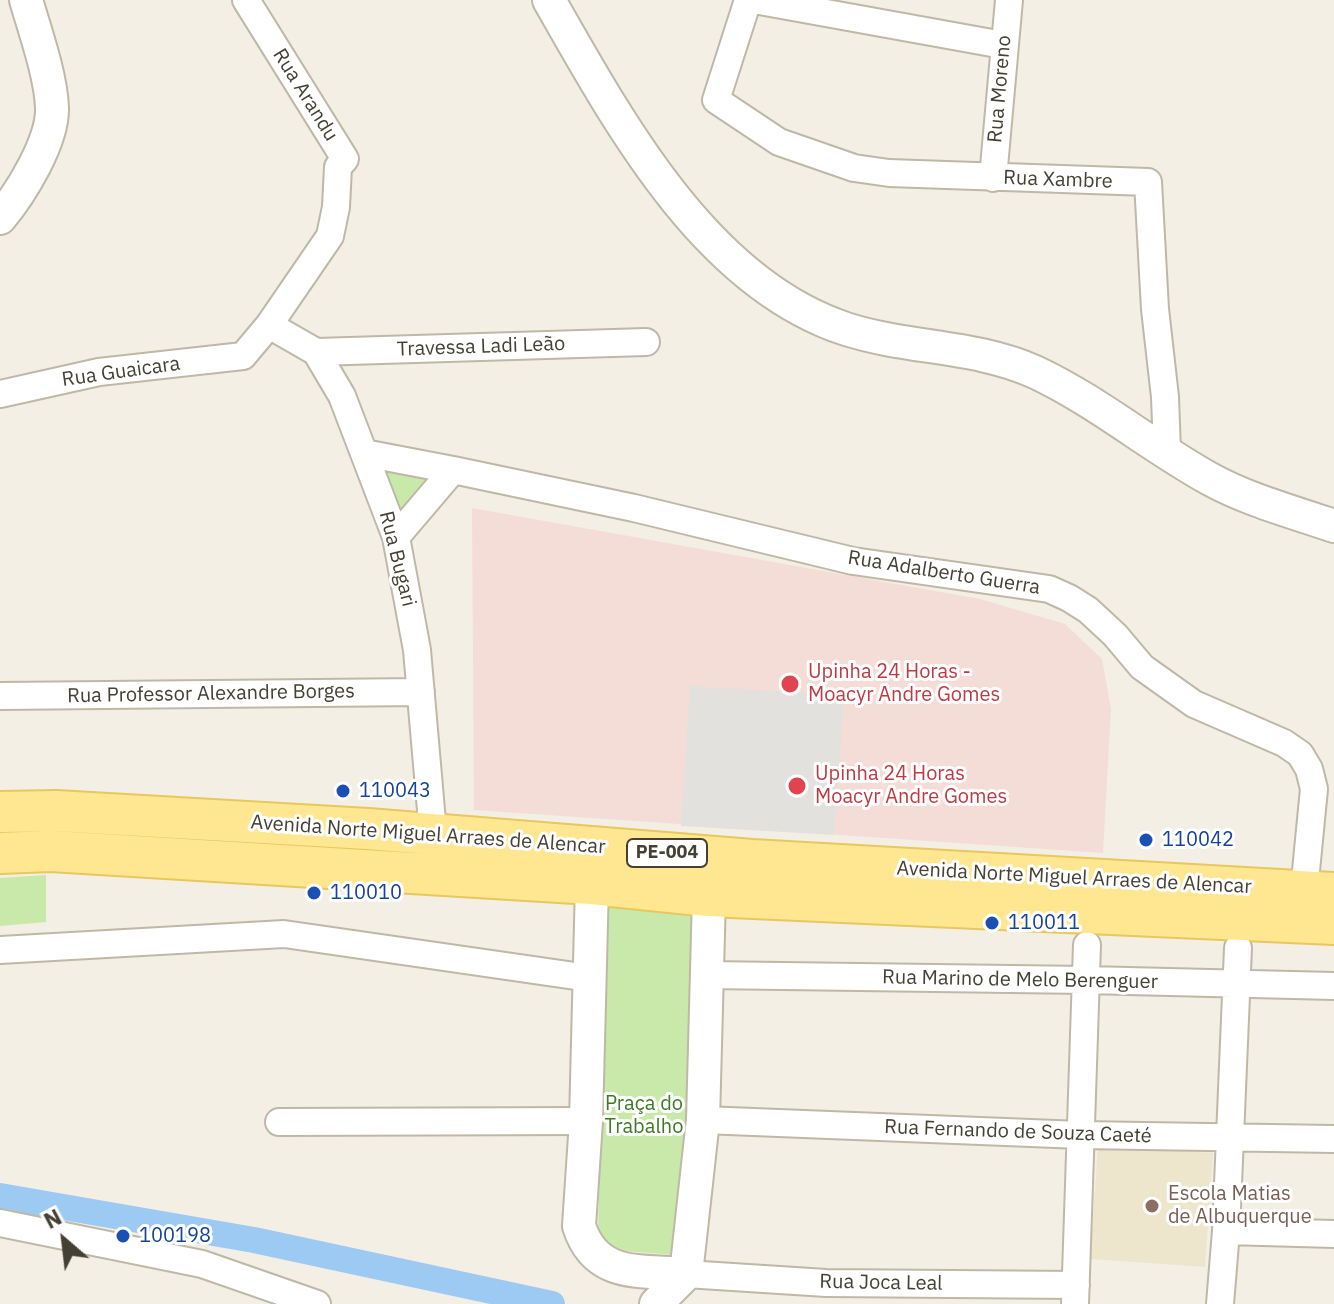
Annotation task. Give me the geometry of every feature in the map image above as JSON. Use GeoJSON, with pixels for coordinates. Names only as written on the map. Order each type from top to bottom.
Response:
{"type":"FeatureCollection","features":[{"type":"Feature","properties":{"kind":"main road","name":"Avenida Norte Miguel Arraes de Alencar"},"geometry":{"type":"LineString","coordinates":[[0,812],[56,811],[433,833],[752,860],[1319,892]]}},
{"type":"Feature","properties":{"kind":"main road","name":"Avenida Norte Miguel Arraes de Alencar"},"geometry":{"type":"LineString","coordinates":[[0,853],[51,851],[592,884],[709,896],[1334,924]]}},
{"type":"Feature","properties":{"kind":"street"},"geometry":{"type":"LineString","coordinates":[[0,218],[26,180],[39,153],[47,136],[52,109],[26,0]]}},
{"type":"Feature","properties":{"kind":"street","name":"Rua Arandu"},"geometry":{"type":"LineString","coordinates":[[243,356],[269,325],[330,236],[336,207],[338,167],[345,159],[246,0]]}},
{"type":"Feature","properties":{"kind":"street"},"geometry":{"type":"LineString","coordinates":[[549,0],[596,82],[673,193],[725,254],[766,287],[845,329],[1019,365],[1064,386],[1210,479],[1271,505],[1334,526]]}},
{"type":"Feature","properties":{"kind":"street"},"geometry":{"type":"LineString","coordinates":[[751,0],[1003,45]]}},
{"type":"Feature","properties":{"kind":"street","name":"Rua Xambre"},"geometry":{"type":"LineString","coordinates":[[751,0],[716,100],[779,142],[854,168],[889,173],[1148,182],[1167,451]]}},
{"type":"Feature","properties":{"kind":"street","name":"Rua Moreno"},"geometry":{"type":"LineString","coordinates":[[993,178],[1009,0]]}},
{"type":"Feature","properties":{"kind":"street","name":"Rua Bugari"},"geometry":{"type":"LineString","coordinates":[[269,325],[316,352],[342,396],[396,537],[417,650],[433,833]]}},
{"type":"Feature","properties":{"kind":"street","name":"Travessa Ladi Leão"},"geometry":{"type":"LineString","coordinates":[[316,352],[646,342]]}},
{"type":"Feature","properties":{"kind":"street","name":"Rua Guaicara"},"geometry":{"type":"LineString","coordinates":[[0,394],[99,372],[243,356]]}},
{"type":"Feature","properties":{"kind":"street","name":"Rua Adalberto Guerra"},"geometry":{"type":"LineString","coordinates":[[364,453],[634,508],[853,561],[1049,589],[1069,598],[1088,610],[1115,635],[1142,667],[1194,704],[1284,743],[1300,754],[1309,769],[1314,789],[1319,892]]}},
{"type":"Feature","properties":{"kind":"street"},"geometry":{"type":"LineString","coordinates":[[396,537],[453,470]]}},
{"type":"Feature","properties":{"kind":"street","name":"Rua Professor Alexandre Borges"},"geometry":{"type":"LineString","coordinates":[[0,696],[421,692]]}},
{"type":"Feature","properties":{"kind":"street"},"geometry":{"type":"LineString","coordinates":[[592,884],[586,1121],[579,1226],[584,1240],[602,1262],[617,1269],[686,1274]]}},
{"type":"Feature","properties":{"kind":"street"},"geometry":{"type":"LineString","coordinates":[[656,1304],[686,1274],[703,1120],[709,896]]}},
{"type":"Feature","properties":{"kind":"street"},"geometry":{"type":"LineString","coordinates":[[0,950],[284,934],[589,978]]}},
{"type":"Feature","properties":{"kind":"street"},"geometry":{"type":"LineString","coordinates":[[1076,1295],[1087,945]]}},
{"type":"Feature","properties":{"kind":"street"},"geometry":{"type":"LineString","coordinates":[[1220,1304],[1238,948]]}},
{"type":"Feature","properties":{"kind":"street","name":"Rua Marino de Melo Berenguer"},"geometry":{"type":"LineString","coordinates":[[706,975],[1334,986]]}},
{"type":"Feature","properties":{"kind":"street","name":"Rua Fernando de Souza Caeté"},"geometry":{"type":"LineString","coordinates":[[703,1120],[1081,1135],[1334,1139]]}},
{"type":"Feature","properties":{"kind":"street"},"geometry":{"type":"LineString","coordinates":[[279,1122],[586,1121]]}},
{"type":"Feature","properties":{"kind":"street"},"geometry":{"type":"LineString","coordinates":[[0,1223],[202,1264],[317,1304]]}},
{"type":"Feature","properties":{"kind":"street"},"geometry":{"type":"LineString","coordinates":[[1226,1231],[1334,1234]]}},
{"type":"Feature","properties":{"kind":"street","name":"Rua Joca Leal"},"geometry":{"type":"LineString","coordinates":[[686,1274],[1076,1295]]}},
{"type":"Feature","properties":{"kind":"shaded area","name":"Upinha 24 Horas - Moacyr Andre Gomes"},"geometry":{"type":"Polygon","coordinates":[[[472,508],[980,599],[1065,624],[1102,659],[1111,709],[1103,853],[474,810],[472,508]]]}},
{"type":"Feature","properties":{"kind":"shaded area","name":"Upinha 24 Horas Moacyr Andre Gomes"},"geometry":{"type":"Polygon","coordinates":[[[690,686],[844,695],[834,835],[681,826],[690,686]]]}},
{"type":"Feature","properties":{"kind":"shaded area","name":"Escola Matias de Albuquerque"},"geometry":{"type":"Polygon","coordinates":[[[1098,1146],[1213,1153],[1205,1267],[1090,1259],[1098,1146]]]}},
{"type":"Feature","properties":{"kind":"green space"},"geometry":{"type":"Polygon","coordinates":[[[376,462],[443,475],[398,523],[376,462]]]}},
{"type":"Feature","properties":{"kind":"green space"},"geometry":{"type":"Polygon","coordinates":[[[46,875],[46,922],[0,926],[0,878],[46,875]]]}},
{"type":"Feature","properties":{"kind":"green space","name":"Praça do Trabalho"},"geometry":{"type":"Polygon","coordinates":[[[607,905],[693,913],[689,1114],[675,1255],[611,1250],[602,1242],[598,1231],[607,905]]]}},
{"type":"Feature","properties":{"kind":"waterway"},"geometry":{"type":"LineString","coordinates":[[0,1196],[254,1240],[552,1304]]}},
{"type":"Feature","properties":{"kind":"place","name":"Upinha 24 Horas - Moacyr Andre Gomes"},"geometry":{"type":"Point","coordinates":[790,684]}},
{"type":"Feature","properties":{"kind":"place","name":"Upinha 24 Horas Moacyr Andre Gomes"},"geometry":{"type":"Point","coordinates":[797,786]}},
{"type":"Feature","properties":{"kind":"place","name":"110043"},"geometry":{"type":"Point","coordinates":[343,791]}},
{"type":"Feature","properties":{"kind":"place","name":"110042"},"geometry":{"type":"Point","coordinates":[1146,840]}},
{"type":"Feature","properties":{"kind":"place","name":"110010"},"geometry":{"type":"Point","coordinates":[314,893]}},
{"type":"Feature","properties":{"kind":"place","name":"110011"},"geometry":{"type":"Point","coordinates":[992,923]}},
{"type":"Feature","properties":{"kind":"place","name":"Escola Matias de Albuquerque"},"geometry":{"type":"Point","coordinates":[1152,1206]}},
{"type":"Feature","properties":{"kind":"place","name":"100198"},"geometry":{"type":"Point","coordinates":[123,1236]}}]}
